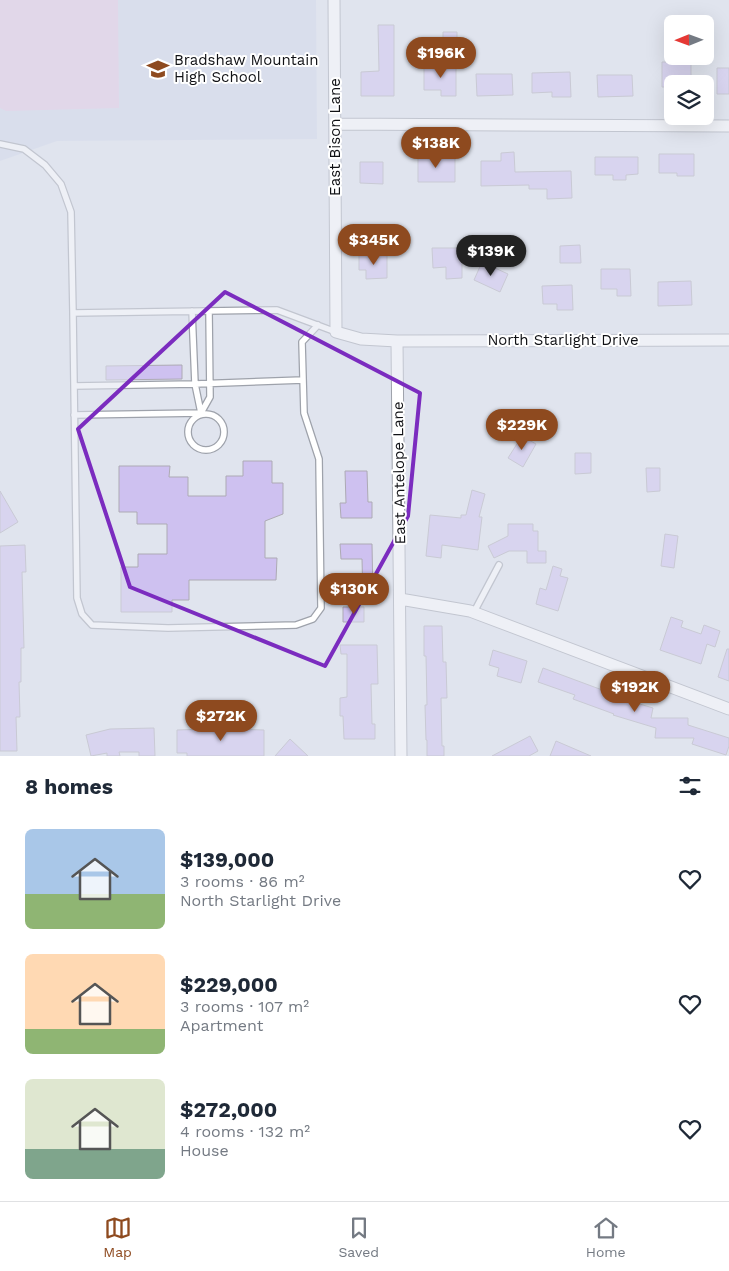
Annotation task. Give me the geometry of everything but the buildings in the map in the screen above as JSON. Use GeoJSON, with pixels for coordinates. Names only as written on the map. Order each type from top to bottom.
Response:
{"type":"FeatureCollection","features":[{"type":"Feature","properties":{"kind":"street","name":"East Bison Lane"},"geometry":{"type":"LineString","coordinates":[[334,0],[336,332]]}},
{"type":"Feature","properties":{"kind":"street"},"geometry":{"type":"LineString","coordinates":[[335,124],[729,126]]}},
{"type":"Feature","properties":{"kind":"street"},"geometry":{"type":"LineString","coordinates":[[336,332],[361,340],[397,341]]}},
{"type":"Feature","properties":{"kind":"street","name":"North Starlight Drive"},"geometry":{"type":"LineString","coordinates":[[397,341],[729,340]]}},
{"type":"Feature","properties":{"kind":"street","name":"East Antelope Lane"},"geometry":{"type":"LineString","coordinates":[[397,341],[402,756]]}},
{"type":"Feature","properties":{"kind":"street"},"geometry":{"type":"LineString","coordinates":[[400,599],[474,612],[729,709]]}},
{"type":"Feature","properties":{"kind":"lane"},"geometry":{"type":"LineString","coordinates":[[0,144],[24,149],[45,165],[61,184],[71,212],[77,598],[82,614],[92,625],[168,628],[296,625],[313,619],[321,608],[319,459],[304,413],[302,342],[318,325]]}},
{"type":"Feature","properties":{"kind":"lane"},"geometry":{"type":"LineString","coordinates":[[73,313],[277,310],[336,332]]}},
{"type":"Feature","properties":{"kind":"lane"},"geometry":{"type":"LineString","coordinates":[[192,311],[195,384],[201,413]]}},
{"type":"Feature","properties":{"kind":"lane"},"geometry":{"type":"LineString","coordinates":[[74,415],[201,413],[213,414],[222,422],[224,428],[223,440],[214,448],[203,450],[197,448],[192,444],[188,432],[191,420],[201,413],[210,397],[209,311]]}},
{"type":"Feature","properties":{"kind":"lane"},"geometry":{"type":"LineString","coordinates":[[74,386],[303,380]]}},
{"type":"Feature","properties":{"kind":"lane"},"geometry":{"type":"LineString","coordinates":[[474,612],[499,565]]}},
{"type":"Feature","properties":{"kind":"highlighted area"},"geometry":{"type":"Polygon","coordinates":[[[225,292],[420,393],[408,516],[325,666],[130,587],[78,429],[225,292]]]}},
{"type":"Feature","properties":{"kind":"shaded area","name":"Bradshaw Mountain High School"},"geometry":{"type":"Polygon","coordinates":[[[0,0],[316,0],[317,139],[57,141],[0,161],[0,0]]]}},
{"type":"Feature","properties":{"kind":"shaded area"},"geometry":{"type":"Polygon","coordinates":[[[0,0],[118,0],[119,108],[6,111],[0,108],[0,0]]]}},
{"type":"Feature","properties":{"kind":"place","name":"Bradshaw Mountain High School"},"geometry":{"type":"Point","coordinates":[158,69]}}]}
